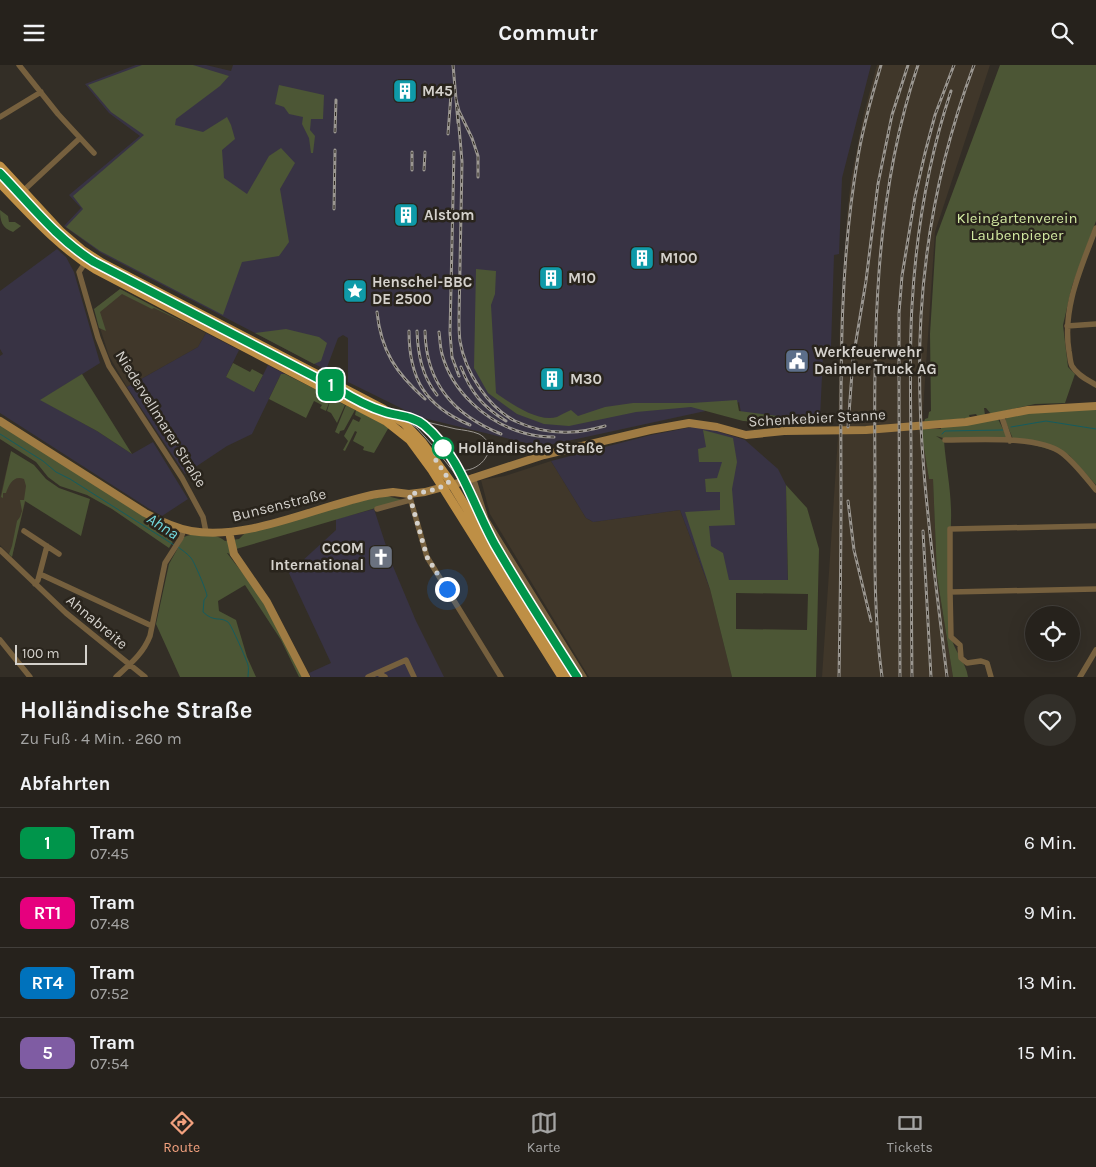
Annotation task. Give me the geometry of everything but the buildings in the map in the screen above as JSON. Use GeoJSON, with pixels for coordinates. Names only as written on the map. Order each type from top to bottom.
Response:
{"type":"FeatureCollection","features":[{"type":"Feature","properties":{"kind":"main road"},"geometry":{"type":"LineString","coordinates":[[0,166],[61,232],[82,250],[102,263],[397,417],[422,442],[570,677]]}},
{"type":"Feature","properties":{"kind":"main road"},"geometry":{"type":"LineString","coordinates":[[15,182],[3,186],[54,239],[85,263],[386,421],[410,440],[448,484],[562,677]]}},
{"type":"Feature","properties":{"kind":"street"},"geometry":{"type":"LineString","coordinates":[[19,65],[40,93],[94,153]]}},
{"type":"Feature","properties":{"kind":"street"},"geometry":{"type":"LineString","coordinates":[[0,117],[40,93]]}},
{"type":"Feature","properties":{"kind":"street"},"geometry":{"type":"LineString","coordinates":[[23,191],[80,138]]}},
{"type":"Feature","properties":{"kind":"street"},"geometry":{"type":"LineString","coordinates":[[1096,228],[1069,307],[1067,326],[1072,367],[1096,385]]}},
{"type":"Feature","properties":{"kind":"street"},"geometry":{"type":"LineString","coordinates":[[1088,249],[1096,249]]}},
{"type":"Feature","properties":{"kind":"street","name":"Niedervellmarer Straße"},"geometry":{"type":"LineString","coordinates":[[85,263],[80,272],[81,279],[98,338],[109,366],[191,494],[203,517],[206,532]]}},
{"type":"Feature","properties":{"kind":"street"},"geometry":{"type":"LineString","coordinates":[[1067,326],[1096,325]]}},
{"type":"Feature","properties":{"kind":"street","name":"Schenkebier Stanne"},"geometry":{"type":"LineString","coordinates":[[448,484],[544,455],[650,430],[689,423],[717,427],[746,435],[784,431],[866,430],[966,422],[1028,410],[1096,405]]}},
{"type":"Feature","properties":{"kind":"street"},"geometry":{"type":"LineString","coordinates":[[1002,415],[1010,441]]}},
{"type":"Feature","properties":{"kind":"street","name":"Bunsenstraße"},"geometry":{"type":"LineString","coordinates":[[0,421],[145,513],[159,521],[184,529],[206,532],[229,532],[259,527],[385,492],[410,497]]}},
{"type":"Feature","properties":{"kind":"street"},"geometry":{"type":"LineString","coordinates":[[945,440],[1038,443],[1064,454],[1096,490]]}},
{"type":"Feature","properties":{"kind":"street","name":"Schenkebier Stanne"},"geometry":{"type":"LineString","coordinates":[[448,484],[502,465],[515,464]]}},
{"type":"Feature","properties":{"kind":"street"},"geometry":{"type":"LineString","coordinates":[[473,477],[486,519],[584,677]]}},
{"type":"Feature","properties":{"kind":"street","name":"Bunsenstraße"},"geometry":{"type":"LineString","coordinates":[[377,509],[448,484]]}},
{"type":"Feature","properties":{"kind":"street"},"geometry":{"type":"LineString","coordinates":[[410,497],[427,557],[501,677]]}},
{"type":"Feature","properties":{"kind":"street"},"geometry":{"type":"LineString","coordinates":[[991,677],[988,663],[981,661],[967,663],[961,658],[960,645],[951,637],[950,529],[1096,526]]}},
{"type":"Feature","properties":{"kind":"street"},"geometry":{"type":"LineString","coordinates":[[116,677],[130,665],[146,646],[165,563],[184,529]]}},
{"type":"Feature","properties":{"kind":"street"},"geometry":{"type":"LineString","coordinates":[[24,531],[60,554]]}},
{"type":"Feature","properties":{"kind":"street"},"geometry":{"type":"LineString","coordinates":[[229,532],[234,554],[267,602],[306,677]]}},
{"type":"Feature","properties":{"kind":"street"},"geometry":{"type":"LineString","coordinates":[[35,584],[40,574],[47,546]]}},
{"type":"Feature","properties":{"kind":"street","name":"Ahnabreite"},"geometry":{"type":"LineString","coordinates":[[0,550],[66,613],[145,677]]}},
{"type":"Feature","properties":{"kind":"street","name":"Ahnabreite"},"geometry":{"type":"LineString","coordinates":[[40,574],[152,626]]}},
{"type":"Feature","properties":{"kind":"street"},"geometry":{"type":"LineString","coordinates":[[950,593],[1096,589]]}},
{"type":"Feature","properties":{"kind":"street"},"geometry":{"type":"LineString","coordinates":[[0,640],[30,677]]}},
{"type":"Feature","properties":{"kind":"street"},"geometry":{"type":"LineString","coordinates":[[1080,677],[1096,650]]}},
{"type":"Feature","properties":{"kind":"street"},"geometry":{"type":"LineString","coordinates":[[368,677],[406,660],[414,677]]}},
{"type":"Feature","properties":{"kind":"street"},"geometry":{"type":"LineString","coordinates":[[378,673],[385,677]]}},
{"type":"Feature","properties":{"kind":"shaded area"},"geometry":{"type":"Polygon","coordinates":[[[136,65],[206,65],[231,71],[233,65],[871,65],[842,178],[839,254],[834,255],[831,347],[823,355],[820,418],[802,421],[741,413],[739,402],[733,405],[549,445],[526,443],[419,417],[348,382],[348,338],[343,335],[338,338],[326,370],[101,253],[64,226],[81,208],[69,195],[140,136],[109,113],[85,84],[136,65]]]}},
{"type":"Feature","properties":{"kind":"shaded area"},"geometry":{"type":"Polygon","coordinates":[[[877,65],[990,65],[935,232],[923,410],[924,443],[929,479],[933,479],[937,576],[953,677],[822,677],[838,437],[840,322],[847,216],[851,179],[864,113],[877,65]]]}},
{"type":"Feature","properties":{"kind":"shaded area"},"geometry":{"type":"Polygon","coordinates":[[[57,249],[66,257],[74,272],[100,363],[41,400],[97,431],[132,454],[153,442],[188,499],[162,516],[0,413],[0,356],[3,354],[0,349],[0,291],[57,249]]]}},
{"type":"Feature","properties":{"kind":"shaded area"},"geometry":{"type":"Polygon","coordinates":[[[120,289],[206,333],[198,347],[127,387],[109,356],[94,309],[120,289]]]}},
{"type":"Feature","properties":{"kind":"shaded area"},"geometry":{"type":"Polygon","coordinates":[[[206,333],[239,350],[226,377],[255,391],[268,365],[285,374],[281,374],[252,434],[227,446],[185,474],[127,387],[198,347],[206,333]]]}},
{"type":"Feature","properties":{"kind":"shaded area"},"geometry":{"type":"Polygon","coordinates":[[[692,427],[707,428],[745,440],[778,469],[786,485],[788,588],[710,589],[680,510],[593,522],[586,518],[551,461],[651,435],[692,427]]]}},
{"type":"Feature","properties":{"kind":"shaded area"},"geometry":{"type":"Polygon","coordinates":[[[10,455],[34,466],[12,557],[0,545],[0,497],[10,455]]]}},
{"type":"Feature","properties":{"kind":"shaded area"},"geometry":{"type":"Polygon","coordinates":[[[551,461],[586,518],[593,522],[680,510],[710,589],[732,677],[589,677],[490,514],[481,480],[505,476],[551,461]]]}},
{"type":"Feature","properties":{"kind":"shaded area"},"geometry":{"type":"Polygon","coordinates":[[[374,509],[392,564],[416,621],[444,677],[311,677],[309,673],[331,663],[289,573],[336,530],[336,519],[374,509]]]}},
{"type":"Feature","properties":{"kind":"green space"},"geometry":{"type":"Polygon","coordinates":[[[142,65],[193,65],[229,76],[220,86],[176,119],[175,125],[203,132],[227,117],[235,139],[222,150],[224,178],[247,194],[269,156],[281,148],[295,163],[280,189],[289,242],[279,256],[242,262],[223,315],[100,251],[66,227],[83,209],[73,196],[144,135],[111,112],[88,85],[142,65]]]}},
{"type":"Feature","properties":{"kind":"green space","name":"Kleingartenverein Laubenpieper"},"geometry":{"type":"Polygon","coordinates":[[[1000,65],[1096,65],[1096,221],[1072,286],[1063,325],[1068,367],[1075,374],[1065,403],[1035,404],[991,414],[984,408],[985,415],[978,417],[976,414],[969,415],[970,418],[924,422],[931,411],[930,334],[936,237],[1000,65]]]}},
{"type":"Feature","properties":{"kind":"green space"},"geometry":{"type":"Polygon","coordinates":[[[279,85],[324,95],[323,119],[311,119],[310,130],[315,136],[313,153],[311,153],[309,138],[302,124],[303,117],[289,114],[284,107],[275,104],[279,85]]]}},
{"type":"Feature","properties":{"kind":"green space"},"geometry":{"type":"Polygon","coordinates":[[[0,210],[8,216],[9,222],[15,222],[21,226],[13,232],[6,228],[1,221],[0,210]]]}},
{"type":"Feature","properties":{"kind":"green space"},"geometry":{"type":"Polygon","coordinates":[[[476,269],[496,271],[495,294],[491,305],[496,393],[533,415],[549,418],[557,417],[571,410],[578,416],[605,407],[633,403],[692,403],[737,400],[739,411],[801,419],[801,424],[743,421],[691,407],[636,412],[569,426],[544,424],[517,414],[488,393],[474,368],[476,269]]]}},
{"type":"Feature","properties":{"kind":"green space"},"geometry":{"type":"Polygon","coordinates":[[[120,289],[193,327],[122,294],[100,312],[106,331],[99,328],[94,309],[120,289]]]}},
{"type":"Feature","properties":{"kind":"green space"},"geometry":{"type":"Polygon","coordinates":[[[286,329],[319,337],[327,343],[321,361],[314,364],[255,333],[286,329]]]}},
{"type":"Feature","properties":{"kind":"green space"},"geometry":{"type":"Polygon","coordinates":[[[233,363],[250,372],[252,369],[263,375],[254,392],[226,377],[233,363]]]}},
{"type":"Feature","properties":{"kind":"green space"},"geometry":{"type":"Polygon","coordinates":[[[82,374],[132,454],[97,431],[40,400],[82,374]]]}},
{"type":"Feature","properties":{"kind":"green space"},"geometry":{"type":"Polygon","coordinates":[[[281,374],[285,374],[331,397],[326,411],[320,408],[322,405],[314,401],[306,418],[269,399],[281,374]]]}},
{"type":"Feature","properties":{"kind":"green space"},"geometry":{"type":"Polygon","coordinates":[[[331,398],[345,405],[337,423],[331,413],[327,411],[331,398]]]}},
{"type":"Feature","properties":{"kind":"green space"},"geometry":{"type":"Polygon","coordinates":[[[346,405],[355,410],[344,430],[340,431],[339,434],[335,432],[346,405]]]}},
{"type":"Feature","properties":{"kind":"green space"},"geometry":{"type":"Polygon","coordinates":[[[1096,408],[1096,485],[1069,455],[1013,439],[1005,420],[1008,416],[1017,414],[1096,408]]]}},
{"type":"Feature","properties":{"kind":"green space"},"geometry":{"type":"Polygon","coordinates":[[[356,410],[389,427],[374,453],[363,450],[364,447],[353,441],[357,432],[355,431],[345,451],[343,450],[348,441],[344,436],[353,419],[359,422],[361,418],[355,415],[356,410]]]}},
{"type":"Feature","properties":{"kind":"green space"},"geometry":{"type":"Polygon","coordinates":[[[998,419],[1007,437],[1004,439],[943,438],[936,436],[944,441],[951,501],[949,621],[952,641],[965,666],[968,677],[953,677],[937,576],[933,479],[929,479],[921,429],[941,429],[941,427],[998,419]]]}},
{"type":"Feature","properties":{"kind":"green space"},"geometry":{"type":"Polygon","coordinates":[[[0,423],[177,530],[177,535],[175,534],[175,538],[169,548],[112,509],[87,495],[60,486],[48,477],[36,462],[0,439],[0,423]]]}},
{"type":"Feature","properties":{"kind":"green space"},"geometry":{"type":"Polygon","coordinates":[[[703,430],[733,438],[737,462],[732,489],[735,525],[709,526],[711,546],[723,553],[729,580],[788,580],[786,485],[807,508],[819,549],[816,677],[732,677],[710,589],[685,512],[720,510],[720,492],[706,492],[705,479],[717,478],[722,462],[699,462],[698,449],[706,447],[703,430]],[[736,593],[736,629],[807,630],[808,594],[736,593]]]}},
{"type":"Feature","properties":{"kind":"green space"},"geometry":{"type":"Polygon","coordinates":[[[11,451],[34,465],[46,479],[59,488],[90,499],[81,536],[25,501],[12,557],[9,554],[17,521],[22,511],[20,500],[24,500],[26,486],[24,479],[17,478],[10,484],[6,493],[3,493],[3,498],[1,497],[11,451]]]}},
{"type":"Feature","properties":{"kind":"green space"},"geometry":{"type":"Polygon","coordinates":[[[387,496],[403,500],[236,549],[234,559],[227,553],[255,589],[302,677],[299,677],[281,640],[245,585],[218,601],[219,611],[236,620],[247,657],[256,677],[180,677],[156,624],[169,564],[184,537],[193,534],[205,534],[217,536],[225,541],[239,539],[245,533],[365,500],[387,496]]]}},
{"type":"Feature","properties":{"kind":"waterway"},"geometry":{"type":"LineString","coordinates":[[1011,427],[1046,421],[1096,429]]}},
{"type":"Feature","properties":{"kind":"waterway"},"geometry":{"type":"LineString","coordinates":[[942,434],[945,431],[1003,430]]}},
{"type":"Feature","properties":{"kind":"waterway","name":"Ahna"},"geometry":{"type":"LineString","coordinates":[[0,434],[43,461],[56,472],[174,545]]}},
{"type":"Feature","properties":{"kind":"waterway","name":"Ahna"},"geometry":{"type":"LineString","coordinates":[[178,547],[191,558],[203,583],[207,596],[204,600],[203,612],[211,617],[228,622],[248,665],[248,677]]}},
{"type":"Feature","properties":{"kind":"tram line"},"geometry":{"type":"LineString","coordinates":[[0,173],[56,232],[94,262],[338,389],[359,403],[383,415],[408,422],[417,428],[453,471],[493,546],[574,677]]}},
{"type":"Feature","properties":{"kind":"tram line","name":"1"},"geometry":{"type":"LineString","coordinates":[[0,173],[55,231],[78,252],[94,262],[338,389],[348,396],[380,411],[412,419],[424,425],[453,462],[495,545],[577,677]]}},
{"type":"Feature","properties":{"kind":"tram line"},"geometry":{"type":"LineString","coordinates":[[406,417],[473,432],[486,440],[489,447],[487,455],[483,462],[476,467],[458,470],[449,466]]}},
{"type":"Feature","properties":{"kind":"railway"},"geometry":{"type":"LineString","coordinates":[[453,65],[459,111],[478,156],[478,177]]}},
{"type":"Feature","properties":{"kind":"railway"},"geometry":{"type":"LineString","coordinates":[[839,677],[841,373],[844,286],[847,243],[858,157],[865,122],[881,65]]}},
{"type":"Feature","properties":{"kind":"railway"},"geometry":{"type":"LineString","coordinates":[[848,427],[853,359],[866,281],[878,184],[892,115],[908,65]]}},
{"type":"Feature","properties":{"kind":"railway"},"geometry":{"type":"LineString","coordinates":[[882,677],[877,627],[875,552],[875,373],[879,269],[884,217],[892,166],[903,115],[918,65]]}},
{"type":"Feature","properties":{"kind":"railway"},"geometry":{"type":"LineString","coordinates":[[900,677],[899,313],[902,276],[915,197],[925,153],[935,115],[954,65]]}},
{"type":"Feature","properties":{"kind":"railway"},"geometry":{"type":"LineString","coordinates":[[947,677],[922,451],[920,406],[921,316],[927,252],[938,188],[963,95],[974,65]]}},
{"type":"Feature","properties":{"kind":"railway"},"geometry":{"type":"LineString","coordinates":[[912,677],[910,361],[912,306],[924,197],[951,91]]}},
{"type":"Feature","properties":{"kind":"railway"},"geometry":{"type":"LineString","coordinates":[[448,134],[451,94]]}},
{"type":"Feature","properties":{"kind":"railway"},"geometry":{"type":"LineString","coordinates":[[456,99],[458,123]]}},
{"type":"Feature","properties":{"kind":"railway"},"geometry":{"type":"LineString","coordinates":[[335,132],[336,100]]}},
{"type":"Feature","properties":{"kind":"railway"},"geometry":{"type":"LineString","coordinates":[[458,115],[462,162],[459,330],[463,353],[472,376],[487,398],[496,407],[505,415],[522,424],[557,432],[580,431],[605,426]]}},
{"type":"Feature","properties":{"kind":"railway"},"geometry":{"type":"LineString","coordinates":[[334,209],[335,150]]}},
{"type":"Feature","properties":{"kind":"railway"},"geometry":{"type":"LineString","coordinates":[[412,152],[412,170]]}},
{"type":"Feature","properties":{"kind":"railway"},"geometry":{"type":"LineString","coordinates":[[424,170],[425,152]]}},
{"type":"Feature","properties":{"kind":"railway"},"geometry":{"type":"LineString","coordinates":[[454,152],[450,333],[452,357],[459,376]]}},
{"type":"Feature","properties":{"kind":"railway"},"geometry":{"type":"LineString","coordinates":[[377,312],[386,350],[398,370],[425,399]]}},
{"type":"Feature","properties":{"kind":"railway"},"geometry":{"type":"LineString","coordinates":[[409,331],[412,363],[416,377],[423,389],[441,409],[470,425]]}},
{"type":"Feature","properties":{"kind":"railway"},"geometry":{"type":"LineString","coordinates":[[417,331],[418,348],[424,373],[437,395]]}},
{"type":"Feature","properties":{"kind":"railway"},"geometry":{"type":"LineString","coordinates":[[425,331],[431,367],[437,382],[446,395],[469,417],[501,434]]}},
{"type":"Feature","properties":{"kind":"railway"},"geometry":{"type":"LineString","coordinates":[[439,332],[441,351],[447,368],[454,381],[473,404],[484,414],[510,428],[532,435],[554,437]]}},
{"type":"Feature","properties":{"kind":"railway"},"geometry":{"type":"LineString","coordinates":[[461,367],[479,399],[506,421]]}},
{"type":"Feature","properties":{"kind":"railway"},"geometry":{"type":"LineString","coordinates":[[848,501],[854,550],[871,621]]}},
{"type":"Feature","properties":{"kind":"railway"},"geometry":{"type":"LineString","coordinates":[[923,531],[931,677]]}},
{"type":"Feature","properties":{"kind":"place","name":"M45"},"geometry":{"type":"Point","coordinates":[405,91]}},
{"type":"Feature","properties":{"kind":"place","name":"Alstom"},"geometry":{"type":"Point","coordinates":[406,215]}},
{"type":"Feature","properties":{"kind":"place","name":"M100"},"geometry":{"type":"Point","coordinates":[642,258]}},
{"type":"Feature","properties":{"kind":"place","name":"M10"},"geometry":{"type":"Point","coordinates":[551,278]}},
{"type":"Feature","properties":{"kind":"place","name":"Henschel-BBC DE 2500"},"geometry":{"type":"Point","coordinates":[355,291]}},
{"type":"Feature","properties":{"kind":"place","name":"Werkfeuerwehr Daimler Truck AG"},"geometry":{"type":"Point","coordinates":[797,361]}},
{"type":"Feature","properties":{"kind":"place","name":"M30"},"geometry":{"type":"Point","coordinates":[552,379]}},
{"type":"Feature","properties":{"kind":"place","name":"Holländische Straße"},"geometry":{"type":"Point","coordinates":[443,448]}},
{"type":"Feature","properties":{"kind":"place","name":"CCOM International"},"geometry":{"type":"Point","coordinates":[381,557]}},
{"type":"Feature","properties":{"kind":"route"},"geometry":{"type":"LineString","coordinates":[[443,448],[433,456],[450,481],[437,489],[409,494],[427,557],[447,589]]}}]}
